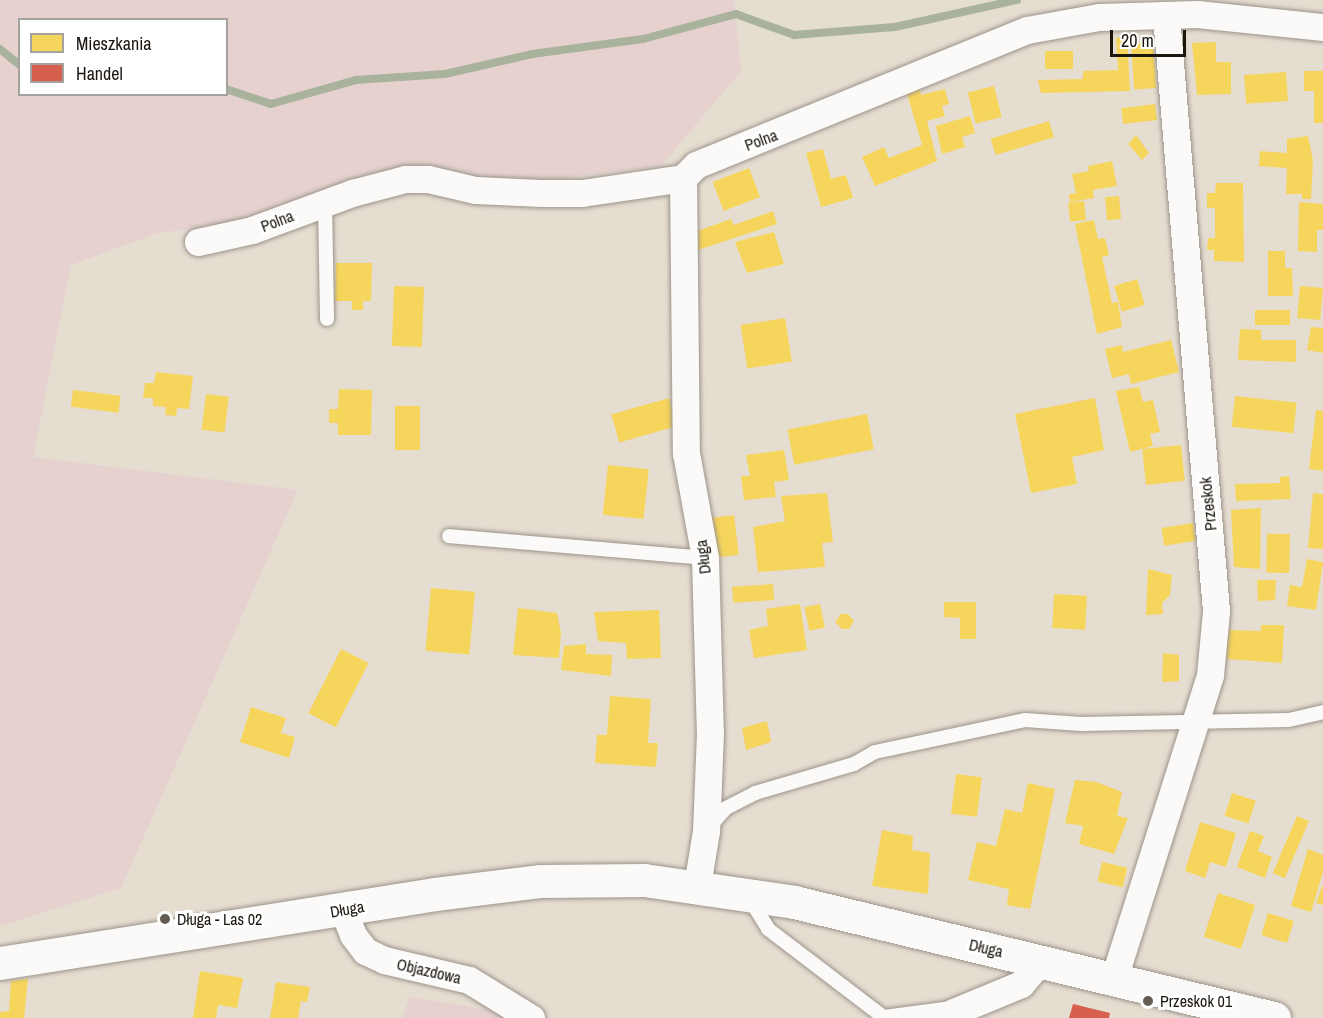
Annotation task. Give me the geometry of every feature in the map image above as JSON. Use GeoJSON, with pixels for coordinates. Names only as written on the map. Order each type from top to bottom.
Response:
{"type":"FeatureCollection","features":[{"type":"Feature","properties":{"kind":"street","name":"Polna"},"geometry":{"type":"LineString","coordinates":[[198,242],[252,230],[325,203],[405,179],[428,179],[475,190],[541,194],[612,190],[683,178],[696,165],[1027,30],[1098,17],[1166,16],[1196,7],[1323,27]]}},
{"type":"Feature","properties":{"kind":"street","name":"Przeskok"},"geometry":{"type":"LineString","coordinates":[[1114,978],[1210,675],[1216,611],[1166,16]]}},
{"type":"Feature","properties":{"kind":"street","name":"Długa"},"geometry":{"type":"LineString","coordinates":[[683,178],[686,453],[705,558],[710,733],[706,831],[697,886]]}},
{"type":"Feature","properties":{"kind":"street","name":"Długa"},"geometry":{"type":"LineString","coordinates":[[0,963],[541,881],[644,880],[746,894],[1114,978],[1274,1018]]}},
{"type":"Feature","properties":{"kind":"street","name":"Objazdowa"},"geometry":{"type":"LineString","coordinates":[[343,910],[365,951],[384,960],[469,980],[531,1018]]}},
{"type":"Feature","properties":{"kind":"street"},"geometry":{"type":"LineString","coordinates":[[948,1013],[1021,984],[1040,961]]}},
{"type":"Feature","properties":{"kind":"lane"},"geometry":{"type":"LineString","coordinates":[[325,203],[327,320]]}},
{"type":"Feature","properties":{"kind":"lane"},"geometry":{"type":"LineString","coordinates":[[449,536],[705,558]]}},
{"type":"Feature","properties":{"kind":"lane"},"geometry":{"type":"LineString","coordinates":[[706,831],[726,808],[755,794],[854,764],[875,752],[1025,720],[1081,724],[1195,720],[1289,720],[1323,711]]}},
{"type":"Feature","properties":{"kind":"lane"},"geometry":{"type":"LineString","coordinates":[[746,894],[768,929],[884,1018],[948,1013]]}},
{"type":"Feature","properties":{"kind":"shaded area"},"geometry":{"type":"Polygon","coordinates":[[[0,0],[734,0],[741,71],[661,166],[529,182],[422,170],[372,172],[231,224],[158,233],[71,265],[33,457],[298,490],[121,888],[0,926],[0,0]]]}},
{"type":"Feature","properties":{"kind":"shaded area"},"geometry":{"type":"Polygon","coordinates":[[[410,997],[503,1012],[511,1018],[402,1018],[410,997]]]}},
{"type":"Feature","properties":{"kind":"building: Mieszkania"},"geometry":{"type":"Polygon","coordinates":[[[1127,37],[1130,91],[1041,93],[1038,80],[1083,79],[1083,71],[1118,70],[1116,38],[1127,37]]]}},
{"type":"Feature","properties":{"kind":"building: Mieszkania"},"geometry":{"type":"Polygon","coordinates":[[[1153,42],[1156,88],[1134,89],[1131,44],[1153,42]]]}},
{"type":"Feature","properties":{"kind":"building: Mieszkania"},"geometry":{"type":"Polygon","coordinates":[[[1216,42],[1216,62],[1231,62],[1231,94],[1197,95],[1192,43],[1216,42]]]}},
{"type":"Feature","properties":{"kind":"building: Mieszkania"},"geometry":{"type":"Polygon","coordinates":[[[1045,51],[1073,51],[1073,69],[1045,69],[1045,51]]]}},
{"type":"Feature","properties":{"kind":"building: Mieszkania"},"geometry":{"type":"Polygon","coordinates":[[[1304,71],[1323,71],[1323,123],[1314,123],[1314,91],[1304,91],[1304,71]]]}},
{"type":"Feature","properties":{"kind":"building: Mieszkania"},"geometry":{"type":"Polygon","coordinates":[[[1286,72],[1288,101],[1246,104],[1244,75],[1286,72]]]}},
{"type":"Feature","properties":{"kind":"building: Mieszkania"},"geometry":{"type":"Polygon","coordinates":[[[919,85],[921,95],[945,89],[949,104],[942,106],[945,116],[927,121],[937,161],[875,186],[862,157],[884,147],[889,158],[922,145],[906,90],[919,85]]]}},
{"type":"Feature","properties":{"kind":"building: Mieszkania"},"geometry":{"type":"Polygon","coordinates":[[[994,86],[1002,117],[976,124],[968,93],[994,86]]]}},
{"type":"Feature","properties":{"kind":"building: Mieszkania"},"geometry":{"type":"Polygon","coordinates":[[[1155,104],[1157,120],[1123,124],[1121,108],[1155,104]]]}},
{"type":"Feature","properties":{"kind":"building: Mieszkania"},"geometry":{"type":"Polygon","coordinates":[[[970,116],[975,133],[962,137],[965,147],[942,154],[936,126],[970,116]]]}},
{"type":"Feature","properties":{"kind":"building: Mieszkania"},"geometry":{"type":"Polygon","coordinates":[[[1049,121],[1054,137],[996,155],[991,139],[1049,121]]]}},
{"type":"Feature","properties":{"kind":"building: Mieszkania"},"geometry":{"type":"Polygon","coordinates":[[[1136,135],[1149,153],[1142,160],[1128,144],[1136,135]]]}},
{"type":"Feature","properties":{"kind":"building: Mieszkania"},"geometry":{"type":"Polygon","coordinates":[[[1308,136],[1313,160],[1311,199],[1302,199],[1302,194],[1286,194],[1287,168],[1259,166],[1260,151],[1287,153],[1287,139],[1308,136]]]}},
{"type":"Feature","properties":{"kind":"building: Mieszkania"},"geometry":{"type":"Polygon","coordinates":[[[823,149],[831,179],[846,175],[853,198],[821,207],[806,153],[823,149]]]}},
{"type":"Feature","properties":{"kind":"building: Mieszkania"},"geometry":{"type":"Polygon","coordinates":[[[1112,161],[1117,186],[1093,190],[1094,198],[1070,202],[1069,194],[1076,193],[1072,174],[1089,171],[1088,166],[1112,161]]]}},
{"type":"Feature","properties":{"kind":"building: Mieszkania"},"geometry":{"type":"Polygon","coordinates":[[[749,168],[760,197],[724,211],[713,182],[749,168]]]}},
{"type":"Feature","properties":{"kind":"building: Mieszkania"},"geometry":{"type":"Polygon","coordinates":[[[1216,183],[1243,183],[1244,262],[1214,261],[1214,250],[1207,250],[1208,238],[1215,238],[1215,208],[1207,208],[1207,193],[1215,193],[1216,183]]]}},
{"type":"Feature","properties":{"kind":"building: Mieszkania"},"geometry":{"type":"Polygon","coordinates":[[[1119,196],[1121,219],[1107,220],[1105,197],[1119,196]]]}},
{"type":"Feature","properties":{"kind":"building: Mieszkania"},"geometry":{"type":"Polygon","coordinates":[[[1084,201],[1086,220],[1070,222],[1068,203],[1084,201]]]}},
{"type":"Feature","properties":{"kind":"building: Mieszkania"},"geometry":{"type":"Polygon","coordinates":[[[1299,202],[1323,204],[1323,230],[1317,230],[1317,252],[1298,251],[1299,202]]]}},
{"type":"Feature","properties":{"kind":"building: Mieszkania"},"geometry":{"type":"Polygon","coordinates":[[[773,211],[777,224],[698,250],[697,231],[731,219],[734,225],[773,211]]]}},
{"type":"Feature","properties":{"kind":"building: Mieszkania"},"geometry":{"type":"Polygon","coordinates":[[[1094,220],[1098,239],[1105,238],[1109,255],[1102,257],[1112,303],[1118,302],[1122,327],[1097,334],[1075,224],[1094,220]]]}},
{"type":"Feature","properties":{"kind":"building: Mieszkania"},"geometry":{"type":"Polygon","coordinates":[[[774,232],[784,264],[747,273],[735,242],[774,232]]]}},
{"type":"Feature","properties":{"kind":"building: Mieszkania"},"geometry":{"type":"Polygon","coordinates":[[[1268,251],[1285,251],[1285,268],[1292,268],[1293,296],[1268,296],[1268,251]]]}},
{"type":"Feature","properties":{"kind":"building: Mieszkania"},"geometry":{"type":"Polygon","coordinates":[[[336,263],[372,263],[371,301],[363,301],[363,310],[352,310],[352,301],[335,301],[336,263]]]}},
{"type":"Feature","properties":{"kind":"building: Mieszkania"},"geometry":{"type":"Polygon","coordinates":[[[1137,279],[1145,305],[1122,312],[1114,286],[1137,279]]]}},
{"type":"Feature","properties":{"kind":"building: Mieszkania"},"geometry":{"type":"Polygon","coordinates":[[[394,286],[424,287],[422,347],[392,346],[394,286]]]}},
{"type":"Feature","properties":{"kind":"building: Mieszkania"},"geometry":{"type":"Polygon","coordinates":[[[1300,286],[1323,288],[1320,320],[1297,318],[1300,286]]]}},
{"type":"Feature","properties":{"kind":"building: Mieszkania"},"geometry":{"type":"Polygon","coordinates":[[[1255,310],[1290,310],[1290,325],[1255,325],[1255,310]]]}},
{"type":"Feature","properties":{"kind":"building: Mieszkania"},"geometry":{"type":"Polygon","coordinates":[[[785,318],[792,361],[747,368],[741,325],[785,318]]]}},
{"type":"Feature","properties":{"kind":"building: Mieszkania"},"geometry":{"type":"Polygon","coordinates":[[[1311,327],[1323,328],[1323,353],[1307,350],[1311,327]]]}},
{"type":"Feature","properties":{"kind":"building: Mieszkania"},"geometry":{"type":"Polygon","coordinates":[[[1240,329],[1261,330],[1261,340],[1296,340],[1296,362],[1238,360],[1240,329]]]}},
{"type":"Feature","properties":{"kind":"building: Mieszkania"},"geometry":{"type":"Polygon","coordinates":[[[1171,340],[1179,372],[1131,384],[1129,374],[1112,378],[1105,349],[1122,345],[1123,352],[1171,340]]]}},
{"type":"Feature","properties":{"kind":"building: Mieszkania"},"geometry":{"type":"Polygon","coordinates":[[[156,372],[193,376],[189,409],[177,408],[176,416],[165,415],[166,407],[153,406],[153,398],[143,398],[145,383],[154,383],[156,372]]]}},
{"type":"Feature","properties":{"kind":"building: Mieszkania"},"geometry":{"type":"Polygon","coordinates":[[[1139,387],[1143,402],[1153,400],[1160,432],[1150,434],[1153,446],[1130,452],[1116,391],[1139,387]]]}},
{"type":"Feature","properties":{"kind":"building: Mieszkania"},"geometry":{"type":"Polygon","coordinates":[[[339,389],[372,390],[371,435],[338,435],[338,423],[329,423],[329,409],[338,409],[339,389]]]}},
{"type":"Feature","properties":{"kind":"building: Mieszkania"},"geometry":{"type":"Polygon","coordinates":[[[73,390],[121,396],[119,413],[71,407],[73,390]]]}},
{"type":"Feature","properties":{"kind":"building: Mieszkania"},"geometry":{"type":"Polygon","coordinates":[[[206,394],[229,397],[224,433],[202,430],[206,394]]]}},
{"type":"Feature","properties":{"kind":"building: Mieszkania"},"geometry":{"type":"Polygon","coordinates":[[[1235,396],[1297,402],[1293,433],[1232,427],[1235,396]]]}},
{"type":"Feature","properties":{"kind":"building: Mieszkania"},"geometry":{"type":"Polygon","coordinates":[[[669,398],[677,426],[619,442],[611,415],[669,398]]]}},
{"type":"Feature","properties":{"kind":"building: Mieszkania"},"geometry":{"type":"Polygon","coordinates":[[[1095,398],[1104,450],[1072,457],[1077,484],[1031,493],[1015,414],[1095,398]]]}},
{"type":"Feature","properties":{"kind":"building: Mieszkania"},"geometry":{"type":"Polygon","coordinates":[[[395,406],[420,406],[420,450],[395,450],[395,406]]]}},
{"type":"Feature","properties":{"kind":"building: Mieszkania"},"geometry":{"type":"Polygon","coordinates":[[[1316,410],[1323,411],[1323,471],[1309,469],[1316,410]]]}},
{"type":"Feature","properties":{"kind":"building: Mieszkania"},"geometry":{"type":"Polygon","coordinates":[[[867,414],[874,449],[794,465],[787,429],[867,414]]]}},
{"type":"Feature","properties":{"kind":"building: Mieszkania"},"geometry":{"type":"Polygon","coordinates":[[[1181,445],[1185,481],[1146,485],[1142,449],[1181,445]]]}},
{"type":"Feature","properties":{"kind":"building: Mieszkania"},"geometry":{"type":"Polygon","coordinates":[[[784,450],[789,480],[774,482],[776,497],[744,500],[741,476],[750,476],[746,455],[784,450]]]}},
{"type":"Feature","properties":{"kind":"building: Mieszkania"},"geometry":{"type":"Polygon","coordinates":[[[608,465],[649,469],[644,519],[603,515],[608,465]]]}},
{"type":"Feature","properties":{"kind":"building: Mieszkania"},"geometry":{"type":"Polygon","coordinates":[[[1289,476],[1291,499],[1236,501],[1235,484],[1280,483],[1280,477],[1289,476]]]}},
{"type":"Feature","properties":{"kind":"building: Mieszkania"},"geometry":{"type":"Polygon","coordinates":[[[827,493],[833,542],[822,543],[825,567],[758,572],[753,527],[785,521],[781,496],[827,493]]]}},
{"type":"Feature","properties":{"kind":"building: Mieszkania"},"geometry":{"type":"Polygon","coordinates":[[[1313,493],[1323,494],[1323,549],[1308,548],[1313,493]]]}},
{"type":"Feature","properties":{"kind":"building: Mieszkania"},"geometry":{"type":"Polygon","coordinates":[[[1261,508],[1260,569],[1234,567],[1231,510],[1261,508]]]}},
{"type":"Feature","properties":{"kind":"building: Mieszkania"},"geometry":{"type":"Polygon","coordinates":[[[734,515],[739,555],[715,558],[710,518],[734,515]]]}},
{"type":"Feature","properties":{"kind":"building: Mieszkania"},"geometry":{"type":"Polygon","coordinates":[[[1193,523],[1196,541],[1164,546],[1161,528],[1193,523]]]}},
{"type":"Feature","properties":{"kind":"building: Mieszkania"},"geometry":{"type":"Polygon","coordinates":[[[1267,534],[1290,534],[1289,573],[1266,573],[1267,534]]]}},
{"type":"Feature","properties":{"kind":"building: Mieszkania"},"geometry":{"type":"Polygon","coordinates":[[[1307,559],[1323,562],[1316,610],[1287,606],[1290,585],[1302,587],[1307,559]]]}},
{"type":"Feature","properties":{"kind":"building: Mieszkania"},"geometry":{"type":"Polygon","coordinates":[[[1148,569],[1172,575],[1170,595],[1162,603],[1163,614],[1146,615],[1148,569]]]}},
{"type":"Feature","properties":{"kind":"building: Mieszkania"},"geometry":{"type":"Polygon","coordinates":[[[1257,580],[1276,580],[1275,600],[1258,601],[1257,580]]]}},
{"type":"Feature","properties":{"kind":"building: Mieszkania"},"geometry":{"type":"Polygon","coordinates":[[[773,584],[774,600],[733,603],[732,587],[773,584]]]}},
{"type":"Feature","properties":{"kind":"building: Mieszkania"},"geometry":{"type":"Polygon","coordinates":[[[431,588],[475,592],[469,655],[426,651],[431,588]]]}},
{"type":"Feature","properties":{"kind":"building: Mieszkania"},"geometry":{"type":"Polygon","coordinates":[[[1054,594],[1087,596],[1085,630],[1052,628],[1054,594]]]}},
{"type":"Feature","properties":{"kind":"building: Mieszkania"},"geometry":{"type":"Polygon","coordinates":[[[944,602],[976,602],[976,639],[960,639],[960,618],[944,617],[944,602]]]}},
{"type":"Feature","properties":{"kind":"building: Mieszkania"},"geometry":{"type":"Polygon","coordinates":[[[800,604],[807,650],[754,658],[749,630],[768,626],[766,609],[800,604]]]}},
{"type":"Feature","properties":{"kind":"building: Mieszkania"},"geometry":{"type":"Polygon","coordinates":[[[820,604],[825,627],[809,631],[804,607],[820,604]]]}},
{"type":"Feature","properties":{"kind":"building: Mieszkania"},"geometry":{"type":"Polygon","coordinates":[[[518,608],[557,613],[561,633],[559,658],[513,655],[518,608]]]}},
{"type":"Feature","properties":{"kind":"building: Mieszkania"},"geometry":{"type":"Polygon","coordinates":[[[659,610],[661,658],[627,659],[626,643],[598,641],[594,612],[659,610]]]}},
{"type":"Feature","properties":{"kind":"building: Mieszkania"},"geometry":{"type":"Polygon","coordinates":[[[841,614],[848,614],[854,621],[849,629],[842,629],[835,622],[841,614]]]}},
{"type":"Feature","properties":{"kind":"building: Mieszkania"},"geometry":{"type":"Polygon","coordinates":[[[1261,625],[1284,625],[1282,663],[1227,659],[1228,630],[1261,631],[1261,625]]]}},
{"type":"Feature","properties":{"kind":"building: Mieszkania"},"geometry":{"type":"Polygon","coordinates":[[[586,644],[586,654],[612,655],[611,676],[561,670],[564,646],[586,644]]]}},
{"type":"Feature","properties":{"kind":"building: Mieszkania"},"geometry":{"type":"Polygon","coordinates":[[[341,649],[369,663],[336,727],[308,713],[341,649]]]}},
{"type":"Feature","properties":{"kind":"building: Mieszkania"},"geometry":{"type":"Polygon","coordinates":[[[1163,653],[1179,655],[1179,681],[1162,682],[1163,653]]]}},
{"type":"Feature","properties":{"kind":"building: Mieszkania"},"geometry":{"type":"Polygon","coordinates":[[[610,696],[651,699],[648,743],[658,743],[656,767],[595,763],[597,735],[607,735],[610,696]]]}},
{"type":"Feature","properties":{"kind":"building: Mieszkania"},"geometry":{"type":"Polygon","coordinates":[[[251,707],[286,718],[281,733],[295,737],[289,758],[240,742],[251,707]]]}},
{"type":"Feature","properties":{"kind":"building: Mieszkania"},"geometry":{"type":"Polygon","coordinates":[[[767,721],[771,742],[746,750],[742,728],[767,721]]]}},
{"type":"Feature","properties":{"kind":"building: Mieszkania"},"geometry":{"type":"Polygon","coordinates":[[[956,774],[982,777],[977,817],[951,814],[956,774]]]}},
{"type":"Feature","properties":{"kind":"building: Mieszkania"},"geometry":{"type":"Polygon","coordinates":[[[1075,780],[1096,782],[1122,792],[1117,816],[1128,818],[1114,854],[1079,844],[1083,826],[1065,823],[1075,780]]]}},
{"type":"Feature","properties":{"kind":"building: Mieszkania"},"geometry":{"type":"Polygon","coordinates":[[[1028,783],[1055,789],[1030,909],[1007,905],[1009,889],[968,880],[977,842],[996,846],[1005,809],[1022,813],[1028,783]]]}},
{"type":"Feature","properties":{"kind":"building: Mieszkania"},"geometry":{"type":"Polygon","coordinates":[[[1232,793],[1256,801],[1248,824],[1225,816],[1232,793]]]}},
{"type":"Feature","properties":{"kind":"building: Mieszkania"},"geometry":{"type":"Polygon","coordinates":[[[1297,816],[1309,821],[1285,878],[1273,873],[1297,816]]]}},
{"type":"Feature","properties":{"kind":"building: Mieszkania"},"geometry":{"type":"Polygon","coordinates":[[[1200,822],[1236,833],[1226,867],[1210,862],[1205,878],[1185,871],[1200,822]]]}},
{"type":"Feature","properties":{"kind":"building: Mieszkania"},"geometry":{"type":"Polygon","coordinates":[[[882,830],[913,836],[912,850],[930,853],[928,894],[872,886],[882,830]]]}},
{"type":"Feature","properties":{"kind":"building: Mieszkania"},"geometry":{"type":"Polygon","coordinates":[[[1250,831],[1264,836],[1258,851],[1272,857],[1265,878],[1237,867],[1250,831]]]}},
{"type":"Feature","properties":{"kind":"building: Mieszkania"},"geometry":{"type":"Polygon","coordinates":[[[1308,849],[1323,855],[1323,872],[1311,912],[1291,906],[1308,849]]]}},
{"type":"Feature","properties":{"kind":"building: Mieszkania"},"geometry":{"type":"Polygon","coordinates":[[[1102,862],[1127,868],[1123,887],[1098,881],[1102,862]]]}},
{"type":"Feature","properties":{"kind":"building: Mieszkania"},"geometry":{"type":"Polygon","coordinates":[[[1323,884],[1323,905],[1316,903],[1323,884]]]}},
{"type":"Feature","properties":{"kind":"building: Mieszkania"},"geometry":{"type":"Polygon","coordinates":[[[1218,893],[1255,905],[1241,949],[1204,937],[1218,893]]]}},
{"type":"Feature","properties":{"kind":"building: Mieszkania"},"geometry":{"type":"Polygon","coordinates":[[[1268,913],[1294,921],[1287,943],[1261,935],[1268,913]]]}},
{"type":"Feature","properties":{"kind":"building: Mieszkania"},"geometry":{"type":"Polygon","coordinates":[[[200,971],[243,978],[237,1008],[218,1005],[216,1018],[193,1018],[200,971]]]}},
{"type":"Feature","properties":{"kind":"building: Mieszkania"},"geometry":{"type":"Polygon","coordinates":[[[28,979],[24,1018],[0,1018],[0,1012],[9,1011],[11,981],[28,979]]]}},
{"type":"Feature","properties":{"kind":"building: Mieszkania"},"geometry":{"type":"Polygon","coordinates":[[[276,982],[310,987],[307,1002],[301,1001],[298,1018],[270,1018],[276,982]]]}},
{"type":"Feature","properties":{"kind":"building: Handel"},"geometry":{"type":"Polygon","coordinates":[[[1073,1004],[1110,1013],[1109,1018],[1069,1018],[1073,1004]]]}},
{"type":"Feature","properties":{"kind":"waterway"},"geometry":{"type":"LineString","coordinates":[[228,90],[271,104],[356,80],[445,74],[532,54],[643,39],[736,14],[794,35],[895,27],[1017,0]]}},
{"type":"Feature","properties":{"kind":"waterway"},"geometry":{"type":"LineString","coordinates":[[0,49],[18,63]]}},
{"type":"Feature","properties":{"kind":"place","name":"Długa - Las 02"},"geometry":{"type":"Point","coordinates":[165,919]}},
{"type":"Feature","properties":{"kind":"place","name":"Przeskok 01"},"geometry":{"type":"Point","coordinates":[1148,1001]}}]}
